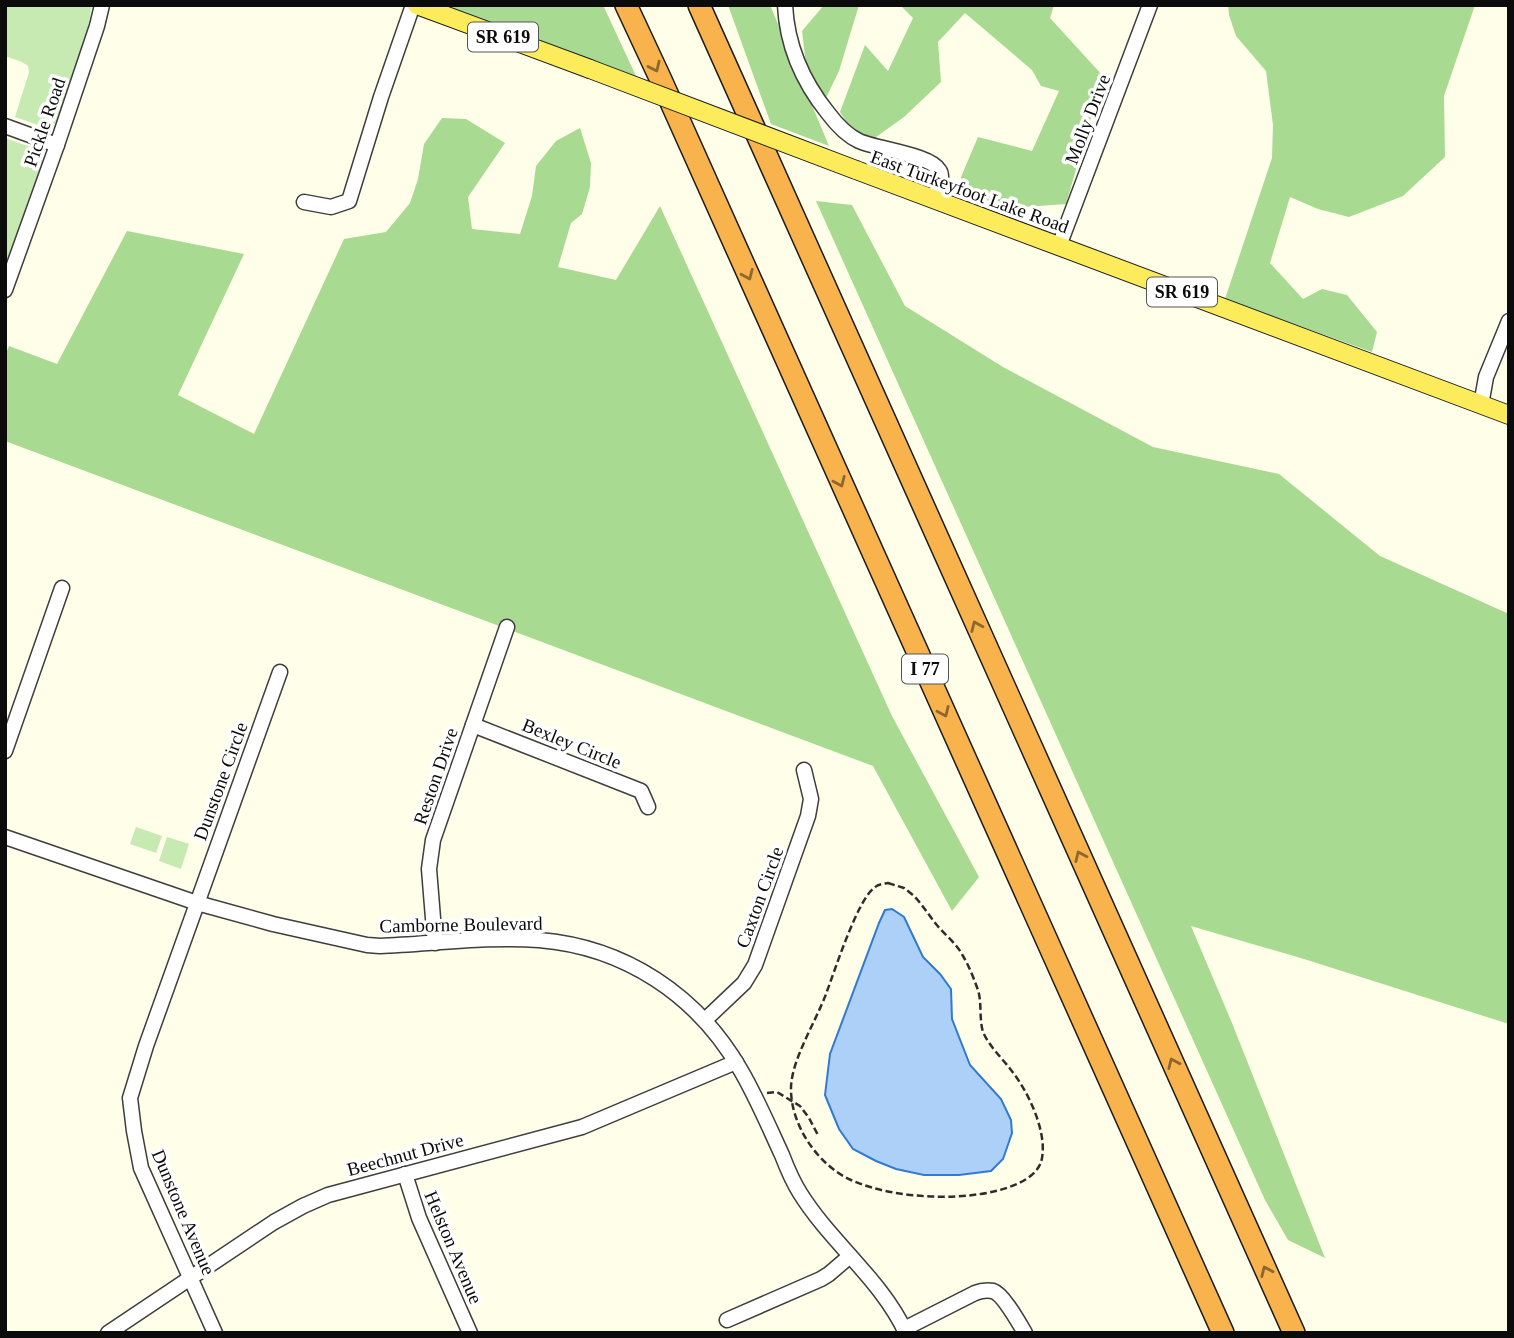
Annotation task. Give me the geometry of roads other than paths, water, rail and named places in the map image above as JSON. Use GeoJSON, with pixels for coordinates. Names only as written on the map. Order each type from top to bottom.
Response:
{"type":"FeatureCollection","features":[{"type":"Feature","properties":{"kind":"highway","name":"I 77"},"geometry":{"type":"LineString","coordinates":[[626,5],[1223,1333]]}},
{"type":"Feature","properties":{"kind":"highway"},"geometry":{"type":"LineString","coordinates":[[699,5],[1294,1333]]}},
{"type":"Feature","properties":{"kind":"main road","name":"East Turkeyfoot Lake Road"},"geometry":{"type":"LineString","coordinates":[[415,5],[1509,415]]}},
{"type":"Feature","properties":{"kind":"street","name":"Pickle Road"},"geometry":{"type":"LineString","coordinates":[[5,290],[57,145],[102,5]]}},
{"type":"Feature","properties":{"kind":"street"},"geometry":{"type":"LineString","coordinates":[[304,202],[331,207],[349,201],[381,97],[415,5]]}},
{"type":"Feature","properties":{"kind":"street"},"geometry":{"type":"LineString","coordinates":[[785,5],[792,45],[811,91],[849,136],[869,145],[914,156],[936,166],[942,177],[933,200]]}},
{"type":"Feature","properties":{"kind":"street","name":"Molly Drive"},"geometry":{"type":"LineString","coordinates":[[1059,246],[1150,5]]}},
{"type":"Feature","properties":{"kind":"street"},"geometry":{"type":"LineString","coordinates":[[5,126],[57,145]]}},
{"type":"Feature","properties":{"kind":"street"},"geometry":{"type":"LineString","coordinates":[[1481,405],[1486,377],[1509,321]]}},
{"type":"Feature","properties":{"kind":"street"},"geometry":{"type":"LineString","coordinates":[[5,751],[62,587]]}},
{"type":"Feature","properties":{"kind":"street","name":"Reston Drive"},"geometry":{"type":"LineString","coordinates":[[435,943],[429,869],[433,840],[507,627]]}},
{"type":"Feature","properties":{"kind":"street","name":"Dunstone Circle"},"geometry":{"type":"LineString","coordinates":[[197,903],[280,672]]}},
{"type":"Feature","properties":{"kind":"street","name":"Bexley Circle"},"geometry":{"type":"LineString","coordinates":[[473,725],[640,791],[648,807]]}},
{"type":"Feature","properties":{"kind":"street","name":"Caxton Circle"},"geometry":{"type":"LineString","coordinates":[[705,1020],[744,983],[760,953],[808,817],[811,799],[804,770]]}},
{"type":"Feature","properties":{"kind":"street","name":"Camborne Boulevard"},"geometry":{"type":"LineString","coordinates":[[5,837],[197,903],[273,924],[367,945],[536,940],[590,948],[617,958],[667,986],[705,1020],[736,1062],[799,1192],[828,1231],[869,1278],[894,1311],[905,1331]]}},
{"type":"Feature","properties":{"kind":"street","name":"Dunstone Avenue"},"geometry":{"type":"LineString","coordinates":[[197,903],[146,1046],[131,1098],[141,1168],[215,1333]]}},
{"type":"Feature","properties":{"kind":"street","name":"Beechnut Drive"},"geometry":{"type":"LineString","coordinates":[[108,1333],[274,1222],[328,1195],[582,1127],[736,1062]]}},
{"type":"Feature","properties":{"kind":"street","name":"Helston Avenue"},"geometry":{"type":"LineString","coordinates":[[405,1174],[419,1218],[470,1333]]}},
{"type":"Feature","properties":{"kind":"street"},"geometry":{"type":"LineString","coordinates":[[727,1320],[821,1279],[850,1256]]}},
{"type":"Feature","properties":{"kind":"street"},"geometry":{"type":"LineString","coordinates":[[905,1331],[975,1293],[993,1291],[1001,1296],[1025,1333]]}},
{"type":"Feature","properties":{"kind":"water"},"geometry":{"type":"Polygon","coordinates":[[[892,909],[904,917],[923,957],[951,989],[952,1019],[970,1065],[1001,1099],[1011,1120],[1012,1133],[1003,1159],[991,1171],[924,1175],[876,1161],[853,1149],[839,1129],[825,1095],[830,1054],[879,923],[885,910],[892,909]]]}}]}
